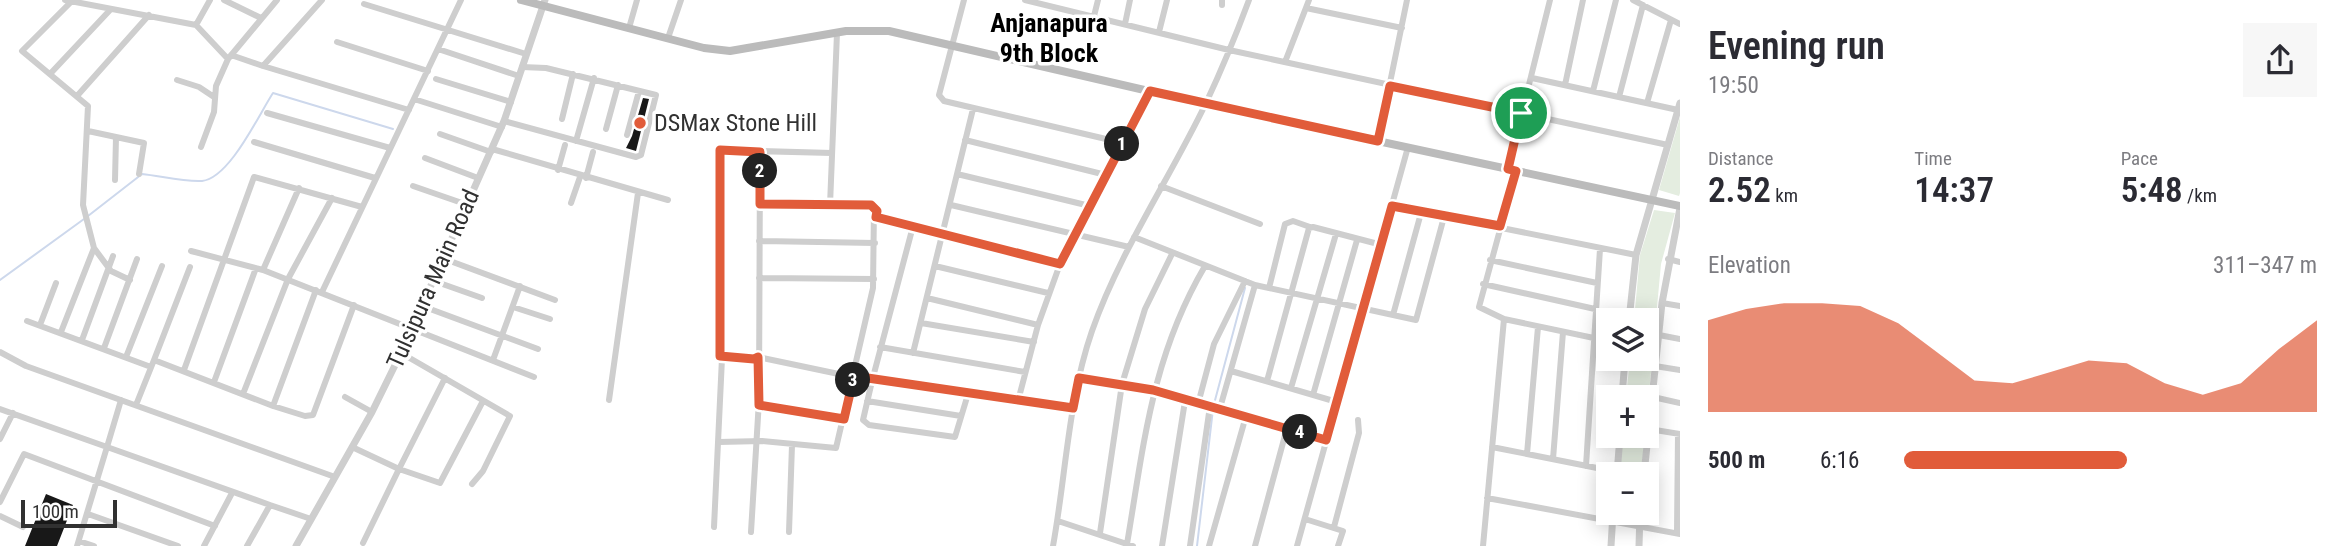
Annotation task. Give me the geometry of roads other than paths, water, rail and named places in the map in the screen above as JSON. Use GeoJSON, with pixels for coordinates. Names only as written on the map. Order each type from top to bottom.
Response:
{"type":"FeatureCollection","features":[{"type":"Feature","properties":{"kind":"main road"},"geometry":{"type":"LineString","coordinates":[[521,0],[544,3],[629,28],[730,51],[837,33],[888,31],[951,43],[1205,104],[1680,207]]}},
{"type":"Feature","properties":{"kind":"street"},"geometry":{"type":"LineString","coordinates":[[196,26],[210,0]]}},
{"type":"Feature","properties":{"kind":"street"},"geometry":{"type":"LineString","coordinates":[[224,0],[261,18]]}},
{"type":"Feature","properties":{"kind":"street"},"geometry":{"type":"LineString","coordinates":[[201,147],[214,112],[214,97],[229,57],[277,0]]}},
{"type":"Feature","properties":{"kind":"street"},"geometry":{"type":"LineString","coordinates":[[263,66],[322,0]]}},
{"type":"Feature","properties":{"kind":"street"},"geometry":{"type":"LineString","coordinates":[[273,405],[319,291],[461,0]]}},
{"type":"Feature","properties":{"kind":"street"},"geometry":{"type":"LineString","coordinates":[[629,28],[637,0]]}},
{"type":"Feature","properties":{"kind":"street"},"geometry":{"type":"LineString","coordinates":[[668,38],[681,0]]}},
{"type":"Feature","properties":{"kind":"street"},"geometry":{"type":"LineString","coordinates":[[964,0],[939,95],[944,101],[1123,143]]}},
{"type":"Feature","properties":{"kind":"street"},"geometry":{"type":"LineString","coordinates":[[1029,0],[1229,50],[1668,145]]}},
{"type":"Feature","properties":{"kind":"street"},"geometry":{"type":"LineString","coordinates":[[1065,10],[1067,0]]}},
{"type":"Feature","properties":{"kind":"street"},"geometry":{"type":"LineString","coordinates":[[1094,16],[1098,0]]}},
{"type":"Feature","properties":{"kind":"street"},"geometry":{"type":"LineString","coordinates":[[1125,24],[1130,0]]}},
{"type":"Feature","properties":{"kind":"street"},"geometry":{"type":"LineString","coordinates":[[1159,32],[1167,0]]}},
{"type":"Feature","properties":{"kind":"street"},"geometry":{"type":"LineString","coordinates":[[1053,546],[1079,378],[1105,294],[1205,104],[1249,0]]}},
{"type":"Feature","properties":{"kind":"street"},"geometry":{"type":"LineString","coordinates":[[1285,62],[1309,0]]}},
{"type":"Feature","properties":{"kind":"street"},"geometry":{"type":"LineString","coordinates":[[1378,141],[1408,0]]}},
{"type":"Feature","properties":{"kind":"street"},"geometry":{"type":"LineString","coordinates":[[1550,0],[1521,113],[1500,226],[1479,307],[1504,319],[1594,338]]}},
{"type":"Feature","properties":{"kind":"street"},"geometry":{"type":"LineString","coordinates":[[1565,85],[1583,0]]}},
{"type":"Feature","properties":{"kind":"street"},"geometry":{"type":"LineString","coordinates":[[1592,91],[1616,0]]}},
{"type":"Feature","properties":{"kind":"street"},"geometry":{"type":"LineString","coordinates":[[1633,0],[1680,24]]}},
{"type":"Feature","properties":{"kind":"street"},"geometry":{"type":"LineString","coordinates":[[130,279],[111,271],[93,248],[83,205],[88,106],[22,51],[69,1],[196,26],[229,57],[409,110]]}},
{"type":"Feature","properties":{"kind":"street","name":"Tulsipura Main Road"},"geometry":{"type":"LineString","coordinates":[[296,546],[372,412],[413,327],[503,124],[544,3]]}},
{"type":"Feature","properties":{"kind":"street"},"geometry":{"type":"LineString","coordinates":[[364,4],[526,54]]}},
{"type":"Feature","properties":{"kind":"street"},"geometry":{"type":"LineString","coordinates":[[1619,97],[1643,5]]}},
{"type":"Feature","properties":{"kind":"street"},"geometry":{"type":"LineString","coordinates":[[1306,8],[1402,28]]}},
{"type":"Feature","properties":{"kind":"street"},"geometry":{"type":"LineString","coordinates":[[50,74],[111,9]]}},
{"type":"Feature","properties":{"kind":"street"},"geometry":{"type":"LineString","coordinates":[[76,96],[149,15]]}},
{"type":"Feature","properties":{"kind":"street"},"geometry":{"type":"LineString","coordinates":[[1647,103],[1671,20]]}},
{"type":"Feature","properties":{"kind":"street"},"geometry":{"type":"LineString","coordinates":[[830,205],[837,33]]}},
{"type":"Feature","properties":{"kind":"street"},"geometry":{"type":"LineString","coordinates":[[337,42],[428,71]]}},
{"type":"Feature","properties":{"kind":"street"},"geometry":{"type":"LineString","coordinates":[[438,49],[519,76]]}},
{"type":"Feature","properties":{"kind":"street"},"geometry":{"type":"LineString","coordinates":[[414,99],[503,124],[640,156],[657,96],[594,78],[522,67]]}},
{"type":"Feature","properties":{"kind":"street"},"geometry":{"type":"LineString","coordinates":[[562,119],[573,74]]}},
{"type":"Feature","properties":{"kind":"street"},"geometry":{"type":"LineString","coordinates":[[576,141],[594,78]]}},
{"type":"Feature","properties":{"kind":"street"},"geometry":{"type":"LineString","coordinates":[[1532,78],[1647,103],[1679,106],[1636,255],[1630,308]]}},
{"type":"Feature","properties":{"kind":"street"},"geometry":{"type":"LineString","coordinates":[[436,79],[511,102]]}},
{"type":"Feature","properties":{"kind":"street"},"geometry":{"type":"LineString","coordinates":[[177,80],[199,87],[214,97]]}},
{"type":"Feature","properties":{"kind":"street"},"geometry":{"type":"LineString","coordinates":[[606,129],[618,85]]}},
{"type":"Feature","properties":{"kind":"street"},"geometry":{"type":"LineString","coordinates":[[627,135],[639,90]]}},
{"type":"Feature","properties":{"kind":"street"},"geometry":{"type":"LineString","coordinates":[[1018,401],[1038,325],[1060,264],[1150,91]]}},
{"type":"Feature","properties":{"kind":"street"},"geometry":{"type":"LineString","coordinates":[[913,353],[973,109]]}},
{"type":"Feature","properties":{"kind":"street"},"geometry":{"type":"LineString","coordinates":[[267,113],[390,148]]}},
{"type":"Feature","properties":{"kind":"street"},"geometry":{"type":"LineString","coordinates":[[88,131],[144,143],[139,174]]}},
{"type":"Feature","properties":{"kind":"street"},"geometry":{"type":"LineString","coordinates":[[440,134],[668,200]]}},
{"type":"Feature","properties":{"kind":"street"},"geometry":{"type":"LineString","coordinates":[[115,180],[117,137]]}},
{"type":"Feature","properties":{"kind":"street"},"geometry":{"type":"LineString","coordinates":[[965,141],[1106,175]]}},
{"type":"Feature","properties":{"kind":"street"},"geometry":{"type":"LineString","coordinates":[[254,142],[375,178]]}},
{"type":"Feature","properties":{"kind":"street"},"geometry":{"type":"LineString","coordinates":[[558,170],[565,145]]}},
{"type":"Feature","properties":{"kind":"street"},"geometry":{"type":"LineString","coordinates":[[1297,546],[1408,147]]}},
{"type":"Feature","properties":{"kind":"street"},"geometry":{"type":"LineString","coordinates":[[714,527],[722,358],[719,354],[718,153],[723,149],[832,153]]}},
{"type":"Feature","properties":{"kind":"street"},"geometry":{"type":"LineString","coordinates":[[571,203],[593,152]]}},
{"type":"Feature","properties":{"kind":"street"},"geometry":{"type":"LineString","coordinates":[[751,533],[754,444],[759,405],[760,152]]}},
{"type":"Feature","properties":{"kind":"street"},"geometry":{"type":"LineString","coordinates":[[425,158],[478,178]]}},
{"type":"Feature","properties":{"kind":"street"},"geometry":{"type":"LineString","coordinates":[[957,174],[1090,206]]}},
{"type":"Feature","properties":{"kind":"street"},"geometry":{"type":"LineString","coordinates":[[184,370],[227,258],[254,177],[362,207]]}},
{"type":"Feature","properties":{"kind":"street"},"geometry":{"type":"LineString","coordinates":[[413,186],[466,204]]}},
{"type":"Feature","properties":{"kind":"street"},"geometry":{"type":"LineString","coordinates":[[1161,186],[1260,223]]}},
{"type":"Feature","properties":{"kind":"street"},"geometry":{"type":"LineString","coordinates":[[214,382],[260,269],[299,188]]}},
{"type":"Feature","properties":{"kind":"street"},"geometry":{"type":"LineString","coordinates":[[610,400],[638,193]]}},
{"type":"Feature","properties":{"kind":"street"},"geometry":{"type":"LineString","coordinates":[[243,394],[288,279],[332,198]]}},
{"type":"Feature","properties":{"kind":"street"},"geometry":{"type":"LineString","coordinates":[[719,442],[754,444],[762,441],[836,448],[874,279],[877,211],[871,205],[760,204]]}},
{"type":"Feature","properties":{"kind":"street"},"geometry":{"type":"LineString","coordinates":[[950,205],[1129,247]]}},
{"type":"Feature","properties":{"kind":"street"},"geometry":{"type":"LineString","coordinates":[[1392,206],[1421,214],[1500,226],[1636,255]]}},
{"type":"Feature","properties":{"kind":"street"},"geometry":{"type":"LineString","coordinates":[[1680,207],[1668,259],[1659,335],[1680,339]]}},
{"type":"Feature","properties":{"kind":"street"},"geometry":{"type":"LineString","coordinates":[[1393,315],[1421,214]]}},
{"type":"Feature","properties":{"kind":"street"},"geometry":{"type":"LineString","coordinates":[[876,217],[1060,264]]}},
{"type":"Feature","properties":{"kind":"street"},"geometry":{"type":"LineString","coordinates":[[1133,237],[1255,285],[1418,319],[1444,217]]}},
{"type":"Feature","properties":{"kind":"street"},"geometry":{"type":"LineString","coordinates":[[1269,288],[1285,224],[1293,221],[1381,245]]}},
{"type":"Feature","properties":{"kind":"street"},"geometry":{"type":"LineString","coordinates":[[1267,381],[1310,227]]}},
{"type":"Feature","properties":{"kind":"street"},"geometry":{"type":"LineString","coordinates":[[915,229],[909,232],[863,420],[869,425],[952,438],[968,394]]}},
{"type":"Feature","properties":{"kind":"street"},"geometry":{"type":"LineString","coordinates":[[1291,388],[1315,298],[1336,234]]}},
{"type":"Feature","properties":{"kind":"street"},"geometry":{"type":"LineString","coordinates":[[1313,395],[1357,240]]}},
{"type":"Feature","properties":{"kind":"street"},"geometry":{"type":"LineString","coordinates":[[759,241],[875,243]]}},
{"type":"Feature","properties":{"kind":"street"},"geometry":{"type":"LineString","coordinates":[[61,332],[93,248]]}},
{"type":"Feature","properties":{"kind":"street"},"geometry":{"type":"LineString","coordinates":[[1586,466],[1601,248]]}},
{"type":"Feature","properties":{"kind":"street"},"geometry":{"type":"LineString","coordinates":[[191,251],[227,258],[288,279],[534,377]]}},
{"type":"Feature","properties":{"kind":"street"},"geometry":{"type":"LineString","coordinates":[[1100,533],[1122,384],[1145,309],[1172,254]]}},
{"type":"Feature","properties":{"kind":"street"},"geometry":{"type":"LineString","coordinates":[[82,340],[113,256]]}},
{"type":"Feature","properties":{"kind":"street"},"geometry":{"type":"LineString","coordinates":[[442,258],[555,300]]}},
{"type":"Feature","properties":{"kind":"street"},"geometry":{"type":"LineString","coordinates":[[104,348],[138,259]]}},
{"type":"Feature","properties":{"kind":"street"},"geometry":{"type":"LineString","coordinates":[[1668,259],[1680,262]]}},
{"type":"Feature","properties":{"kind":"street"},"geometry":{"type":"LineString","coordinates":[[1490,260],[1597,282]]}},
{"type":"Feature","properties":{"kind":"street"},"geometry":{"type":"LineString","coordinates":[[126,357],[162,265]]}},
{"type":"Feature","properties":{"kind":"street"},"geometry":{"type":"LineString","coordinates":[[1058,521],[1130,545],[1153,390],[1185,299],[1205,266]]}},
{"type":"Feature","properties":{"kind":"street"},"geometry":{"type":"LineString","coordinates":[[136,405],[190,267]]}},
{"type":"Feature","properties":{"kind":"street"},"geometry":{"type":"LineString","coordinates":[[934,267],[1048,293]]}},
{"type":"Feature","properties":{"kind":"street"},"geometry":{"type":"LineString","coordinates":[[759,278],[874,279]]}},
{"type":"Feature","properties":{"kind":"street"},"geometry":{"type":"LineString","coordinates":[[434,281],[482,298]]}},
{"type":"Feature","properties":{"kind":"street"},"geometry":{"type":"LineString","coordinates":[[1198,404],[1214,344],[1245,281]]}},
{"type":"Feature","properties":{"kind":"street"},"geometry":{"type":"LineString","coordinates":[[40,325],[56,283]]}},
{"type":"Feature","properties":{"kind":"street"},"geometry":{"type":"LineString","coordinates":[[1483,284],[1595,309]]}},
{"type":"Feature","properties":{"kind":"street"},"geometry":{"type":"LineString","coordinates":[[1220,408],[1255,285]]}},
{"type":"Feature","properties":{"kind":"street"},"geometry":{"type":"LineString","coordinates":[[493,360],[520,286]]}},
{"type":"Feature","properties":{"kind":"street"},"geometry":{"type":"LineString","coordinates":[[927,298],[1038,325]]}},
{"type":"Feature","properties":{"kind":"street"},"geometry":{"type":"LineString","coordinates":[[1661,303],[1680,306]]}},
{"type":"Feature","properties":{"kind":"street"},"geometry":{"type":"LineString","coordinates":[[27,321],[126,357],[184,370],[305,416],[313,415],[354,305]]}},
{"type":"Feature","properties":{"kind":"street"},"geometry":{"type":"LineString","coordinates":[[422,306],[538,349]]}},
{"type":"Feature","properties":{"kind":"street"},"geometry":{"type":"LineString","coordinates":[[513,307],[550,319]]}},
{"type":"Feature","properties":{"kind":"street"},"geometry":{"type":"LineString","coordinates":[[1483,546],[1504,319]]}},
{"type":"Feature","properties":{"kind":"street"},"geometry":{"type":"LineString","coordinates":[[920,323],[1034,342]]}},
{"type":"Feature","properties":{"kind":"street"},"geometry":{"type":"LineString","coordinates":[[1527,454],[1538,327]]}},
{"type":"Feature","properties":{"kind":"street"},"geometry":{"type":"LineString","coordinates":[[1553,459],[1563,332]]}},
{"type":"Feature","properties":{"kind":"street"},"geometry":{"type":"LineString","coordinates":[[880,347],[1025,372]]}},
{"type":"Feature","properties":{"kind":"street"},"geometry":{"type":"LineString","coordinates":[[0,352],[26,366],[335,477]]}},
{"type":"Feature","properties":{"kind":"street"},"geometry":{"type":"LineString","coordinates":[[401,353],[508,413],[510,419],[483,471],[472,484]]}},
{"type":"Feature","properties":{"kind":"street"},"geometry":{"type":"LineString","coordinates":[[722,358],[758,357],[872,381],[1073,408]]}},
{"type":"Feature","properties":{"kind":"street"},"geometry":{"type":"LineString","coordinates":[[1659,367],[1680,370]]}},
{"type":"Feature","properties":{"kind":"street"},"geometry":{"type":"LineString","coordinates":[[1231,371],[1337,402]]}},
{"type":"Feature","properties":{"kind":"street"},"geometry":{"type":"LineString","coordinates":[[363,543],[445,378]]}},
{"type":"Feature","properties":{"kind":"street"},"geometry":{"type":"LineString","coordinates":[[1079,378],[1153,390],[1326,440]]}},
{"type":"Feature","properties":{"kind":"street"},"geometry":{"type":"LineString","coordinates":[[345,397],[372,412]]}},
{"type":"Feature","properties":{"kind":"street"},"geometry":{"type":"LineString","coordinates":[[1659,398],[1680,402]]}},
{"type":"Feature","properties":{"kind":"street"},"geometry":{"type":"LineString","coordinates":[[94,546],[78,543],[121,400]]}},
{"type":"Feature","properties":{"kind":"street"},"geometry":{"type":"LineString","coordinates":[[352,447],[399,469],[436,484],[440,483],[483,401]]}},
{"type":"Feature","properties":{"kind":"street"},"geometry":{"type":"LineString","coordinates":[[867,401],[961,416]]}},
{"type":"Feature","properties":{"kind":"street"},"geometry":{"type":"LineString","coordinates":[[1162,546],[1185,401]]}},
{"type":"Feature","properties":{"kind":"street"},"geometry":{"type":"LineString","coordinates":[[759,405],[844,419]]}},
{"type":"Feature","properties":{"kind":"street"},"geometry":{"type":"LineString","coordinates":[[1190,546],[1210,406]]}},
{"type":"Feature","properties":{"kind":"street"},"geometry":{"type":"LineString","coordinates":[[0,409],[311,519]]}},
{"type":"Feature","properties":{"kind":"street"},"geometry":{"type":"LineString","coordinates":[[0,439],[13,413]]}},
{"type":"Feature","properties":{"kind":"street"},"geometry":{"type":"LineString","coordinates":[[1209,546],[1247,416]]}},
{"type":"Feature","properties":{"kind":"street"},"geometry":{"type":"LineString","coordinates":[[1334,527],[1359,433],[1358,420]]}},
{"type":"Feature","properties":{"kind":"street"},"geometry":{"type":"LineString","coordinates":[[1255,546],[1287,428]]}},
{"type":"Feature","properties":{"kind":"street"},"geometry":{"type":"LineString","coordinates":[[1626,525],[1678,533],[1679,434],[1659,431]]}},
{"type":"Feature","properties":{"kind":"street"},"geometry":{"type":"LineString","coordinates":[[789,532],[792,445]]}},
{"type":"Feature","properties":{"kind":"street"},"geometry":{"type":"LineString","coordinates":[[1492,447],[1596,468]]}},
{"type":"Feature","properties":{"kind":"street"},"geometry":{"type":"LineString","coordinates":[[0,502],[24,454],[97,484],[215,526]]}},
{"type":"Feature","properties":{"kind":"street"},"geometry":{"type":"LineString","coordinates":[[204,546],[232,492]]}},
{"type":"Feature","properties":{"kind":"street"},"geometry":{"type":"LineString","coordinates":[[1487,498],[1596,520]]}},
{"type":"Feature","properties":{"kind":"street"},"geometry":{"type":"LineString","coordinates":[[247,546],[270,505]]}},
{"type":"Feature","properties":{"kind":"street"},"geometry":{"type":"LineString","coordinates":[[88,514],[178,546]]}},
{"type":"Feature","properties":{"kind":"street"},"geometry":{"type":"LineString","coordinates":[[0,516],[23,527]]}},
{"type":"Feature","properties":{"kind":"street"},"geometry":{"type":"LineString","coordinates":[[1305,519],[1342,531],[1338,546]]}},
{"type":"Feature","properties":{"kind":"street"},"geometry":{"type":"LineString","coordinates":[[1612,525],[1612,546]]}},
{"type":"Feature","properties":{"kind":"street"},"geometry":{"type":"LineString","coordinates":[[1639,527],[1639,546]]}},
{"type":"Feature","properties":{"kind":"waterway"},"geometry":{"type":"LineString","coordinates":[[88,216],[142,174],[195,181],[213,177],[233,157],[273,93],[393,129]]}},
{"type":"Feature","properties":{"kind":"waterway"},"geometry":{"type":"LineString","coordinates":[[0,280],[84,219]]}},
{"type":"Feature","properties":{"kind":"waterway"},"geometry":{"type":"LineString","coordinates":[[1214,404],[1245,288]]}},
{"type":"Feature","properties":{"kind":"waterway"},"geometry":{"type":"LineString","coordinates":[[1197,546],[1213,409]]}},
{"type":"Feature","properties":{"kind":"place","name":"DSMax Stone Hill"},"geometry":{"type":"Point","coordinates":[640,123]}},
{"type":"Feature","properties":{"kind":"district","name":"Anjanapura 9th Block"},"geometry":{"type":"Point","coordinates":[1049,38]}}]}
